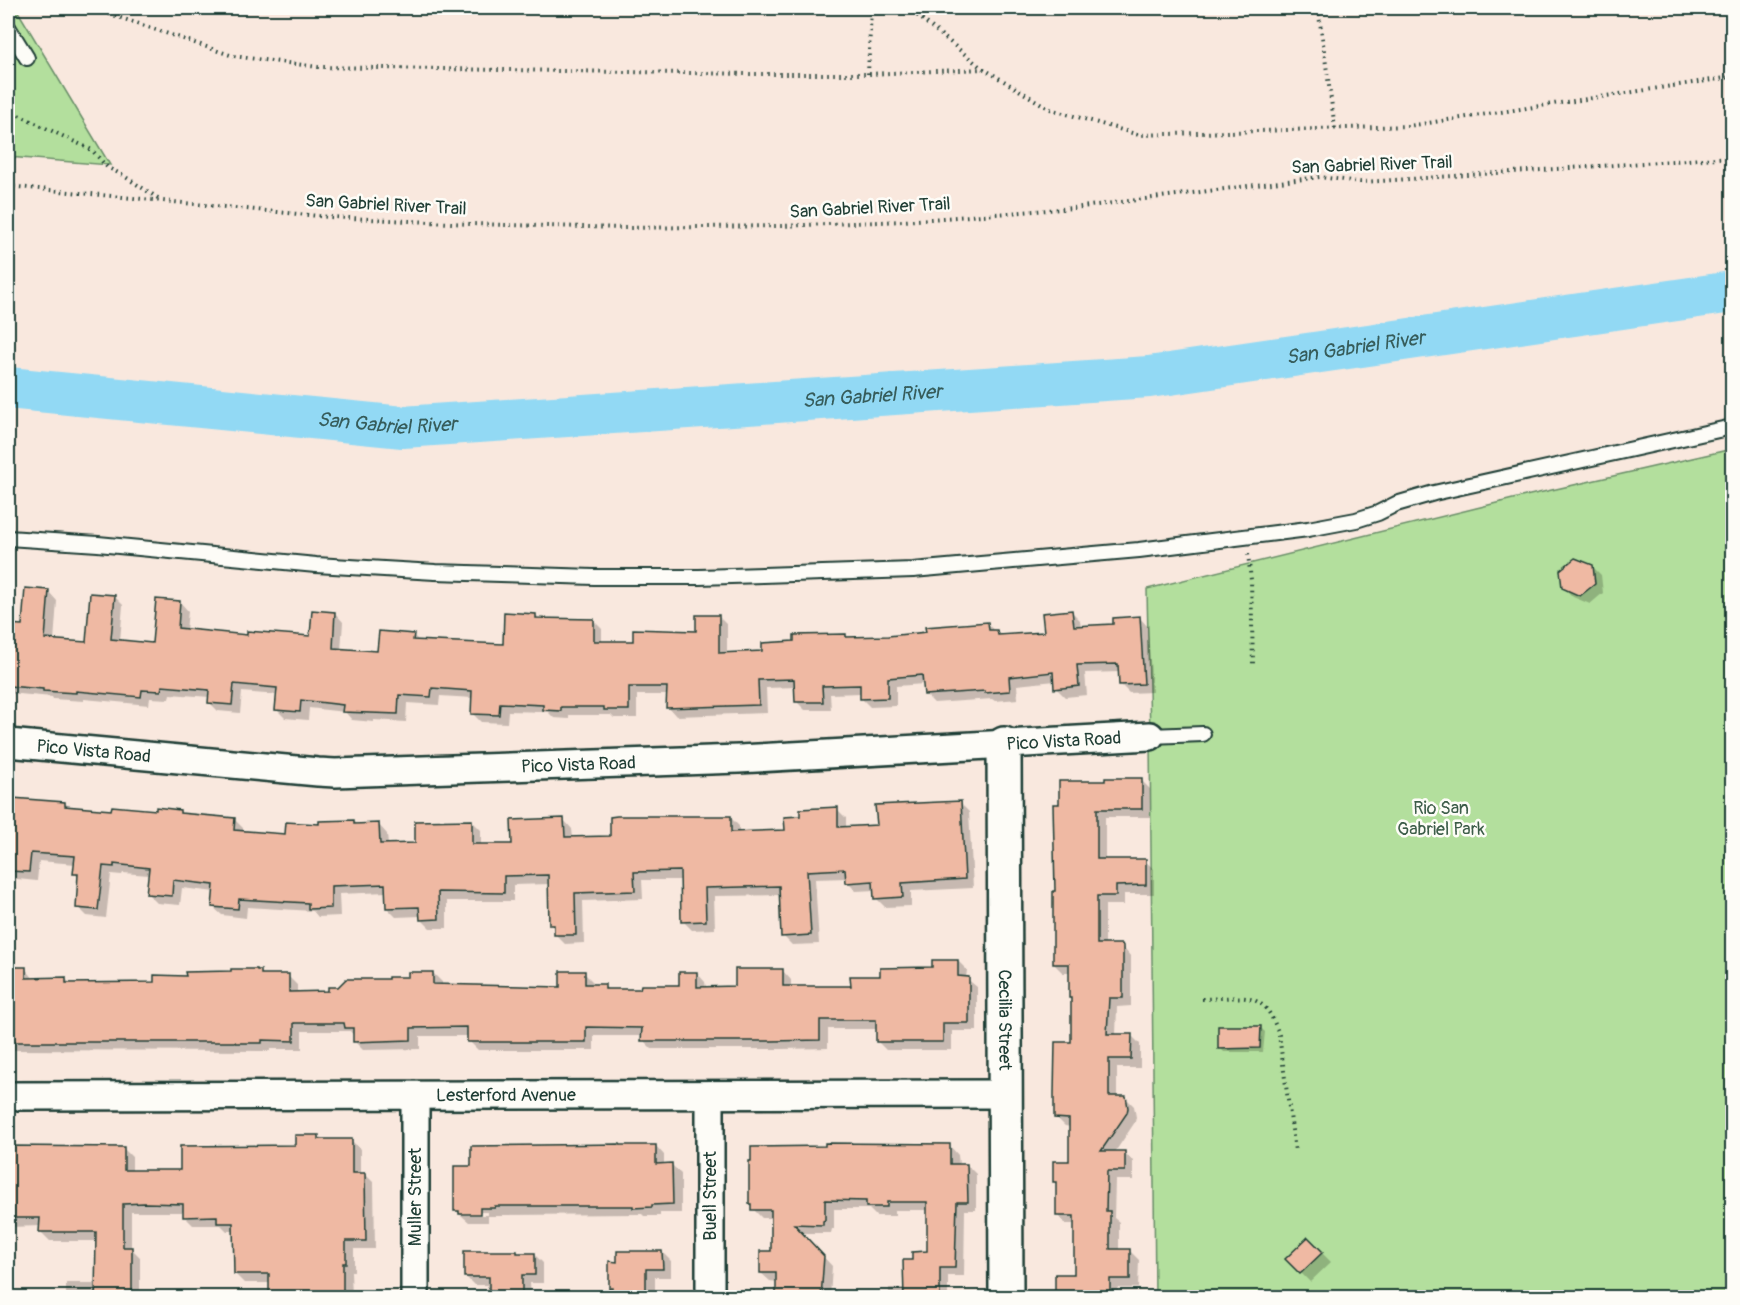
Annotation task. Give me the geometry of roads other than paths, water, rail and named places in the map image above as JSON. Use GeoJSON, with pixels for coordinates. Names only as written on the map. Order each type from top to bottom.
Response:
{"type":"FeatureCollection","features":[{"type":"Feature","properties":{"kind":"street","name":"Pico Vista Road"},"geometry":{"type":"LineString","coordinates":[[8,743],[335,773],[711,760],[1150,736]]}},
{"type":"Feature","properties":{"kind":"street","name":"Cecilia Street"},"geometry":{"type":"LineString","coordinates":[[1004,744],[1006,1298]]}},
{"type":"Feature","properties":{"kind":"street","name":"Lesterford Avenue"},"geometry":{"type":"LineString","coordinates":[[8,1096],[1005,1094]]}},
{"type":"Feature","properties":{"kind":"street","name":"Buell Street"},"geometry":{"type":"LineString","coordinates":[[710,1095],[710,1298]]}},
{"type":"Feature","properties":{"kind":"street","name":"Muller Street"},"geometry":{"type":"LineString","coordinates":[[415,1096],[416,1298]]}},
{"type":"Feature","properties":{"kind":"lane"},"geometry":{"type":"LineString","coordinates":[[8,27],[27,58]]}},
{"type":"Feature","properties":{"kind":"lane"},"geometry":{"type":"LineString","coordinates":[[8,538],[98,544],[316,565],[435,572],[594,577],[687,577],[913,570],[1139,550],[1308,529],[1356,520],[1396,504],[1434,493],[1732,427]]}},
{"type":"Feature","properties":{"kind":"lane"},"geometry":{"type":"LineString","coordinates":[[1150,736],[1203,734]]}},
{"type":"Feature","properties":{"kind":"waterway","name":"San Gabriel River"},"geometry":{"type":"LineString","coordinates":[[8,388],[403,427],[1149,377],[1732,292]]}},
{"type":"Feature","properties":{"kind":"park label","name":"Rio San Gabriel Park"},"geometry":{"type":"Point","coordinates":[1441,818]}}]}
